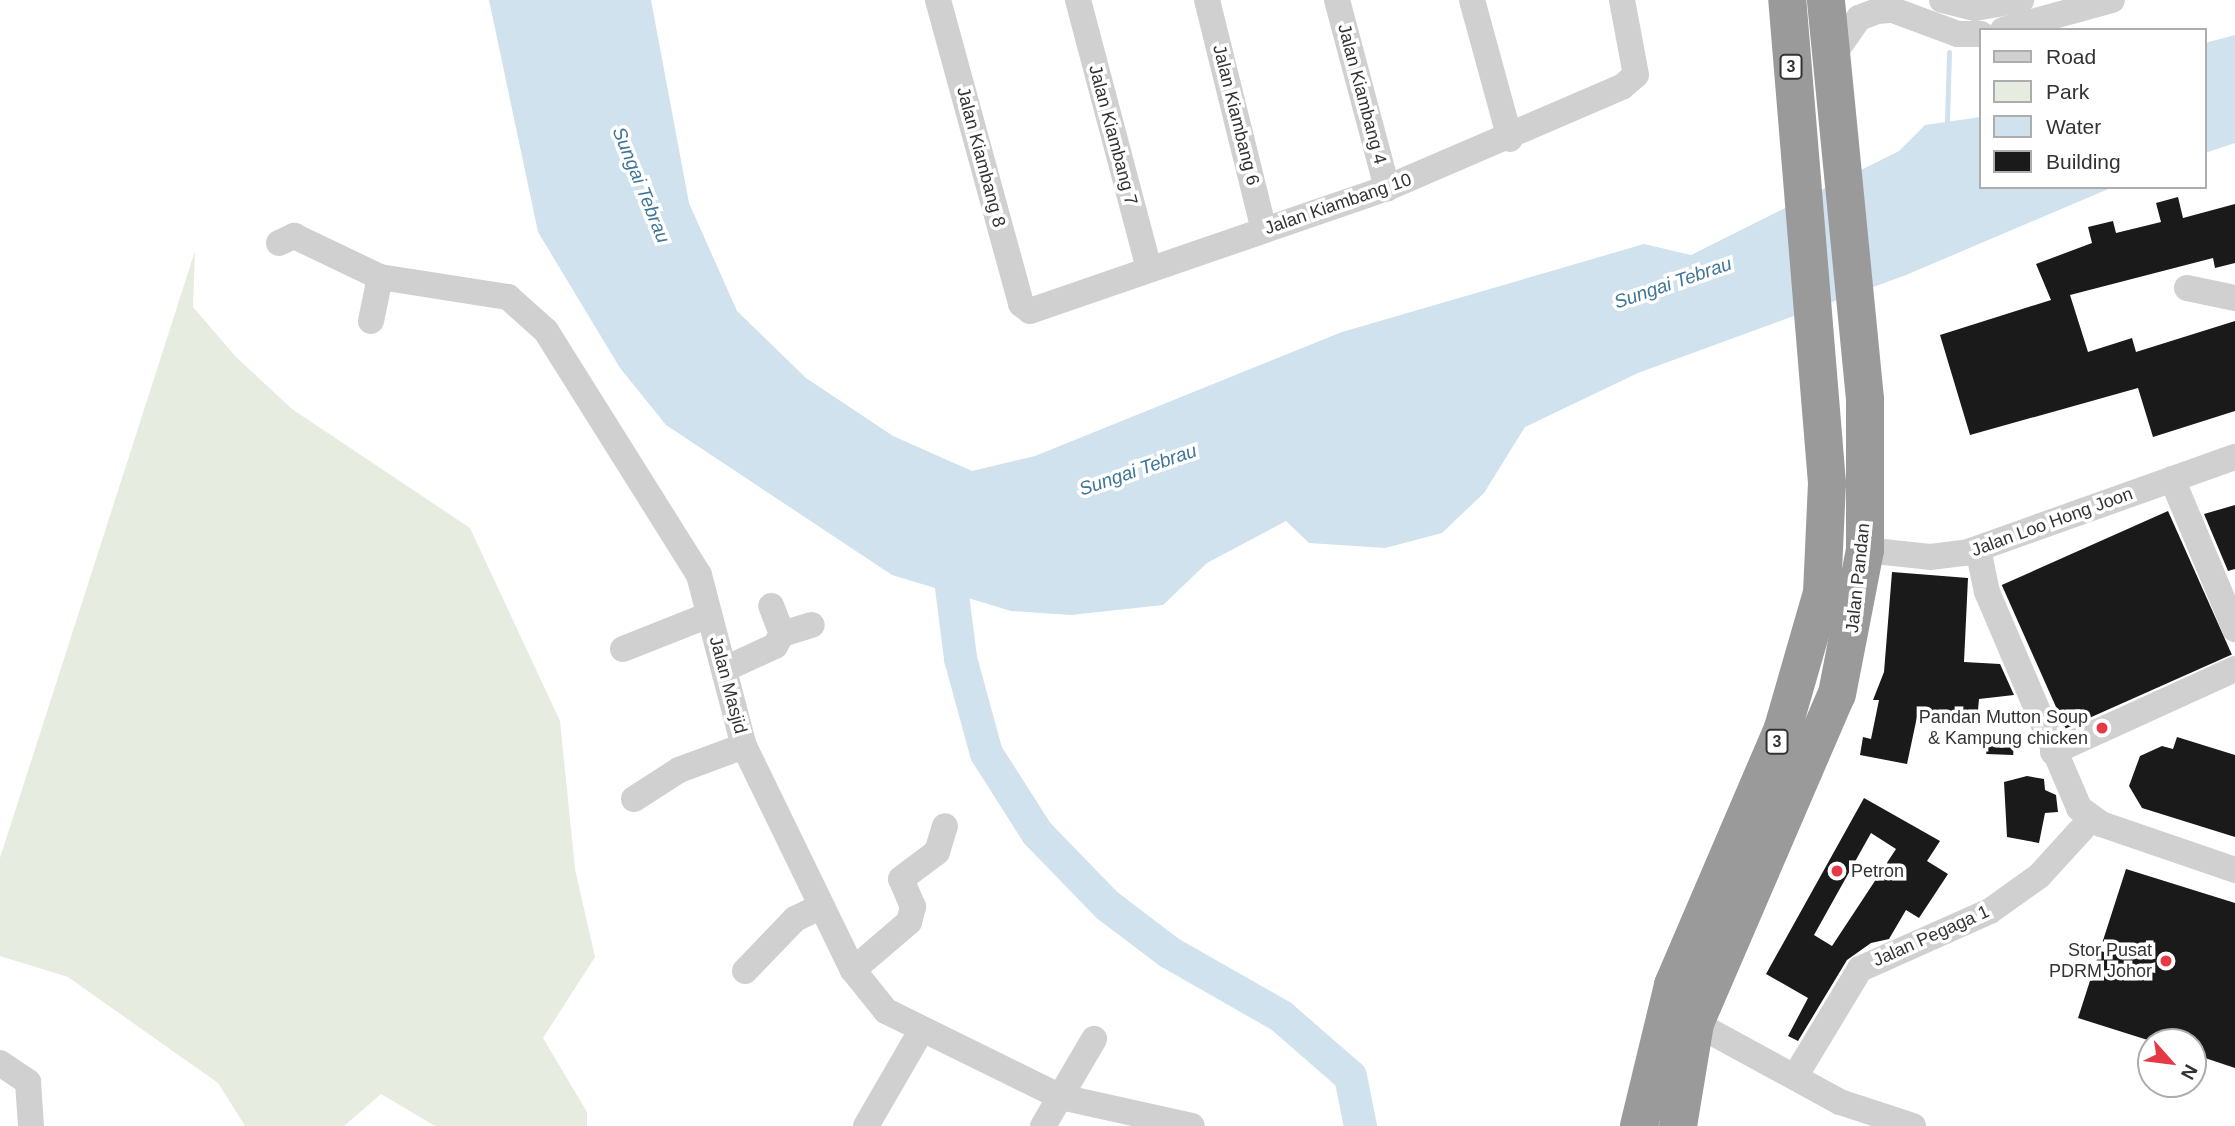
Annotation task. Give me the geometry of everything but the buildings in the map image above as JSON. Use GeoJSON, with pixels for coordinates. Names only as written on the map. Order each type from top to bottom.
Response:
{"type":"FeatureCollection","features":[{"type":"Feature","properties":{"kind":"highway","name":"Jalan Pandan"},"geometry":{"type":"LineString","coordinates":[[1639,1126],[1680,964],[1783,728],[1814,638],[1828,544],[1816,340],[1796,134],[1787,0]]}},
{"type":"Feature","properties":{"kind":"highway","name":"Jalan Pandan"},"geometry":{"type":"LineString","coordinates":[[1678,1126],[1695,1023],[1837,694],[1865,550],[1859,330],[1826,0]]}},
{"type":"Feature","properties":{"kind":"street","name":"Jalan Kiambang 8"},"geometry":{"type":"LineString","coordinates":[[938,0],[1021,304],[1030,311]]}},
{"type":"Feature","properties":{"kind":"street","name":"Jalan Kiambang 7"},"geometry":{"type":"LineString","coordinates":[[1078,0],[1149,270]]}},
{"type":"Feature","properties":{"kind":"street","name":"Jalan Kiambang 6"},"geometry":{"type":"LineString","coordinates":[[1208,0],[1264,230]]}},
{"type":"Feature","properties":{"kind":"street","name":"Jalan Kiambang 4"},"geometry":{"type":"LineString","coordinates":[[1337,0],[1387,188]]}},
{"type":"Feature","properties":{"kind":"street"},"geometry":{"type":"LineString","coordinates":[[1472,0],[1510,139]]}},
{"type":"Feature","properties":{"kind":"street","name":"Jalan Kiambang 10"},"geometry":{"type":"LineString","coordinates":[[1030,311],[1387,188],[1510,139],[1636,75],[1622,0]]}},
{"type":"Feature","properties":{"kind":"street"},"geometry":{"type":"LineString","coordinates":[[1949,3],[1994,8],[2021,0]]}},
{"type":"Feature","properties":{"kind":"street"},"geometry":{"type":"LineString","coordinates":[[2009,28],[2081,4],[2112,0]]}},
{"type":"Feature","properties":{"kind":"street"},"geometry":{"type":"LineString","coordinates":[[1830,60],[1859,18],[1893,10],[1948,31],[1980,34]]}},
{"type":"Feature","properties":{"kind":"street","name":"Jalan Masjid"},"geometry":{"type":"LineString","coordinates":[[279,243],[294,236],[380,277],[432,280],[527,307],[699,575],[744,746],[820,907],[853,970],[886,1011],[920,1033],[1061,1097],[1192,1126]]}},
{"type":"Feature","properties":{"kind":"street"},"geometry":{"type":"LineString","coordinates":[[371,321],[380,277]]}},
{"type":"Feature","properties":{"kind":"street"},"geometry":{"type":"LineString","coordinates":[[2187,288],[2235,298]]}},
{"type":"Feature","properties":{"kind":"street","name":"Jalan Loo Hong Joon"},"geometry":{"type":"LineString","coordinates":[[1865,550],[1930,557],[1978,550],[2235,457]]}},
{"type":"Feature","properties":{"kind":"street"},"geometry":{"type":"LineString","coordinates":[[2172,479],[2235,629]]}},
{"type":"Feature","properties":{"kind":"street"},"geometry":{"type":"LineString","coordinates":[[1978,550],[1987,592],[2053,752],[2091,819],[2235,870]]}},
{"type":"Feature","properties":{"kind":"street"},"geometry":{"type":"LineString","coordinates":[[771,606],[782,634]]}},
{"type":"Feature","properties":{"kind":"street"},"geometry":{"type":"LineString","coordinates":[[623,649],[709,615]]}},
{"type":"Feature","properties":{"kind":"street"},"geometry":{"type":"LineString","coordinates":[[724,669],[764,653],[782,634],[812,625]]}},
{"type":"Feature","properties":{"kind":"street"},"geometry":{"type":"LineString","coordinates":[[2053,752],[2235,669]]}},
{"type":"Feature","properties":{"kind":"street"},"geometry":{"type":"LineString","coordinates":[[634,799],[679,770],[744,746]]}},
{"type":"Feature","properties":{"kind":"street","name":"Jalan Pegaga 1"},"geometry":{"type":"LineString","coordinates":[[1796,1075],[1860,969],[1990,911],[2039,876],[2091,819]]}},
{"type":"Feature","properties":{"kind":"street"},"geometry":{"type":"LineString","coordinates":[[853,970],[913,915],[901,879],[937,852],[945,826]]}},
{"type":"Feature","properties":{"kind":"street"},"geometry":{"type":"LineString","coordinates":[[745,971],[795,919],[820,907]]}},
{"type":"Feature","properties":{"kind":"street"},"geometry":{"type":"LineString","coordinates":[[1695,1023],[1796,1075],[1845,1115],[1913,1126]]}},
{"type":"Feature","properties":{"kind":"street"},"geometry":{"type":"LineString","coordinates":[[866,1126],[920,1033]]}},
{"type":"Feature","properties":{"kind":"street"},"geometry":{"type":"LineString","coordinates":[[1043,1126],[1094,1039]]}},
{"type":"Feature","properties":{"kind":"street"},"geometry":{"type":"LineString","coordinates":[[0,1063],[28,1082],[31,1126]]}},
{"type":"Feature","properties":{"kind":"green space"},"geometry":{"type":"Polygon","coordinates":[[[195,251],[193,307],[236,357],[292,409],[470,528],[560,721],[575,869],[595,957],[543,1038],[587,1112],[587,1126],[435,1126],[381,1094],[344,1126],[245,1126],[218,1083],[68,977],[0,956],[0,858],[195,251]]]}},
{"type":"Feature","properties":{"kind":"water","name":"Sungai Tebrau"},"geometry":{"type":"Polygon","coordinates":[[[489,0],[651,0],[689,203],[737,311],[806,378],[893,436],[972,471],[1035,456],[1342,332],[1644,244],[1691,255],[1899,151],[1925,125],[1980,117],[1980,189],[2108,189],[1906,275],[1638,373],[1525,427],[1484,493],[1442,533],[1385,548],[1309,543],[1286,521],[1207,563],[1163,605],[1071,615],[1011,611],[892,575],[666,425],[620,368],[538,232],[489,0]]]}},
{"type":"Feature","properties":{"kind":"water"},"geometry":{"type":"Polygon","coordinates":[[[2235,35],[2235,143],[2207,152],[2207,42],[2235,35]]]}},
{"type":"Feature","properties":{"kind":"waterway"},"geometry":{"type":"LineString","coordinates":[[1947,121],[1949,52]]}},
{"type":"Feature","properties":{"kind":"waterway"},"geometry":{"type":"LineString","coordinates":[[946,548],[960,658],[986,753],[1037,833],[1107,905],[1169,952],[1281,1016],[1350,1076],[1360,1126]]}},
{"type":"Feature","properties":{"kind":"place","name":"Pandan Mutton Soup & Kampung chicken"},"geometry":{"type":"Point","coordinates":[2102,728]}},
{"type":"Feature","properties":{"kind":"place","name":"Petron"},"geometry":{"type":"Point","coordinates":[1837,871]}},
{"type":"Feature","properties":{"kind":"place","name":"Stor Pusat PDRM Johor"},"geometry":{"type":"Point","coordinates":[2166,961]}}]}
